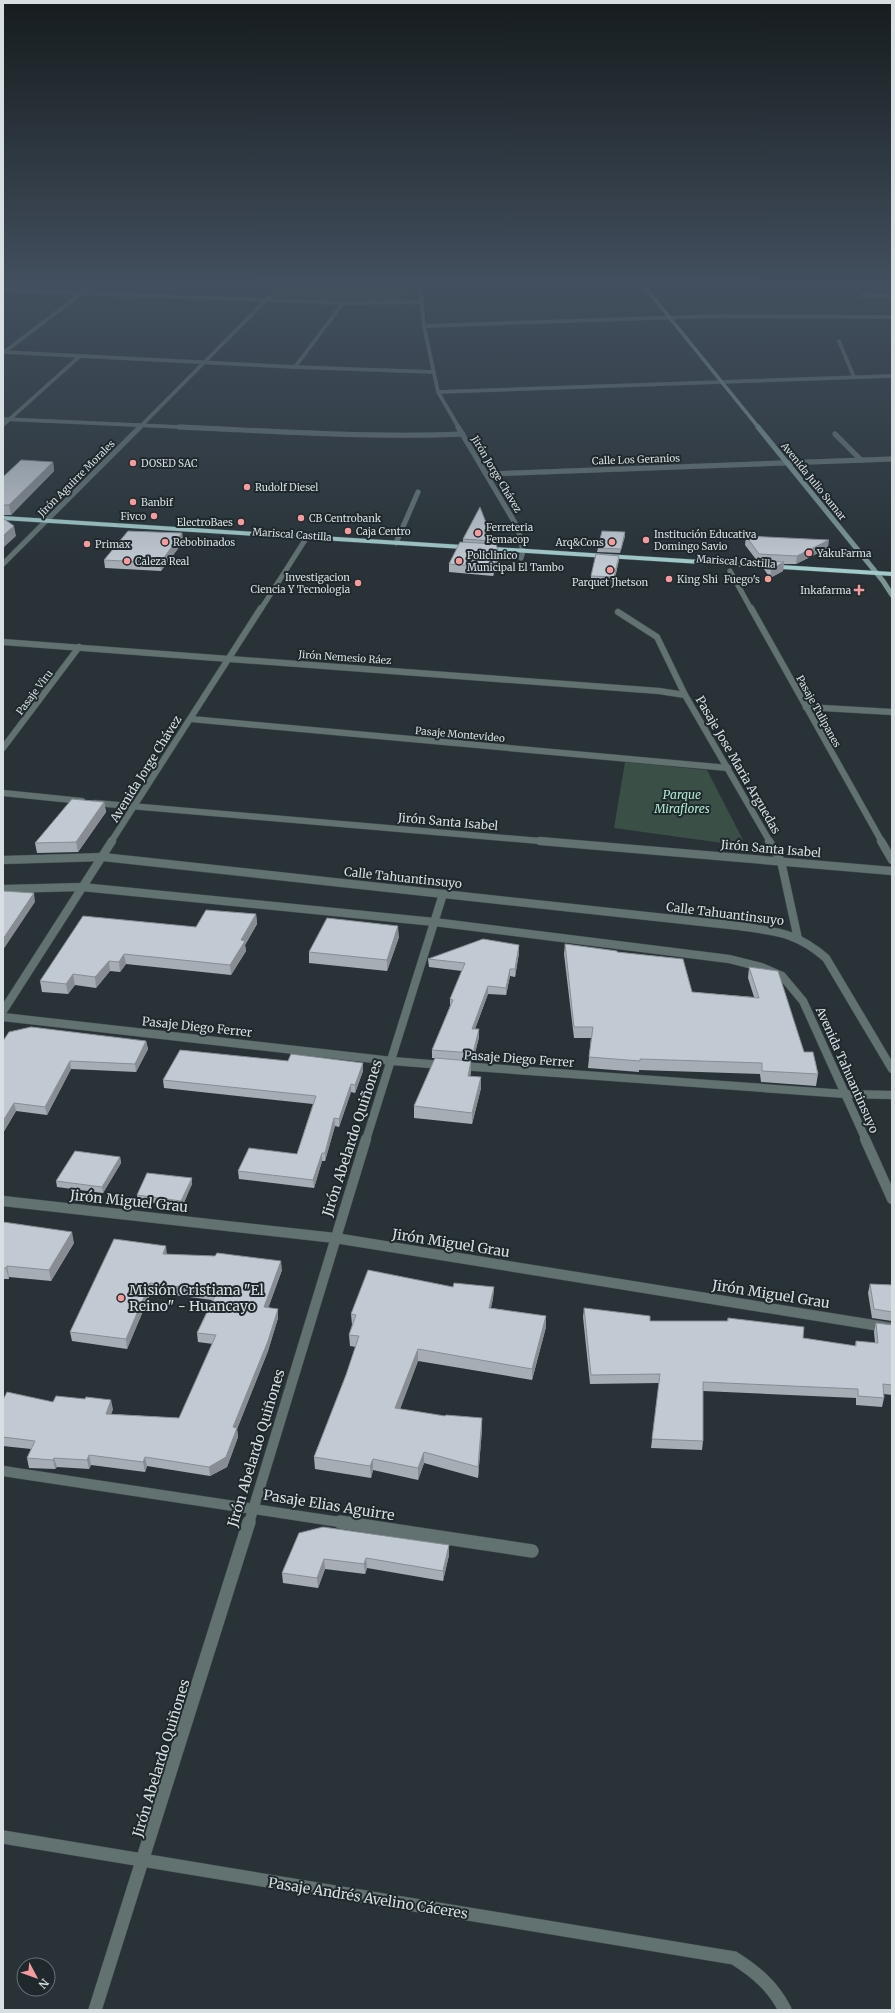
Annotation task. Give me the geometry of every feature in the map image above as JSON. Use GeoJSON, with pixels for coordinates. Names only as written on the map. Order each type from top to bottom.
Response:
{"type":"FeatureCollection","features":[{"type":"Feature","properties":{"kind":"highway","name":"Mariscal Castilla"},"geometry":{"type":"LineString","coordinates":[[3,518],[396,543],[730,571],[892,581]]}},
{"type":"Feature","properties":{"kind":"highway","name":"Mariscal Castilla"},"geometry":{"type":"LineString","coordinates":[[3,526],[302,545],[522,554],[892,574]]}},
{"type":"Feature","properties":{"kind":"street"},"geometry":{"type":"LineString","coordinates":[[3,425],[53,380]]}},
{"type":"Feature","properties":{"kind":"street","name":"Jirón Aguirre Morales"},"geometry":{"type":"LineString","coordinates":[[3,564],[186,380]]}},
{"type":"Feature","properties":{"kind":"street","name":"Jirón Jorge Chávez"},"geometry":{"type":"LineString","coordinates":[[436,380],[438,392],[518,528],[522,554]]}},
{"type":"Feature","properties":{"kind":"street"},"geometry":{"type":"LineString","coordinates":[[438,392],[749,380]]}},
{"type":"Feature","properties":{"kind":"street","name":"Avenida Julio Sumar"},"geometry":{"type":"LineString","coordinates":[[721,381],[877,573],[892,595]]}},
{"type":"Feature","properties":{"kind":"street"},"geometry":{"type":"LineString","coordinates":[[3,419],[362,435],[416,436],[463,434]]}},
{"type":"Feature","properties":{"kind":"street"},"geometry":{"type":"LineString","coordinates":[[836,434],[861,460]]}},
{"type":"Feature","properties":{"kind":"street","name":"Calle Los Geranios"},"geometry":{"type":"LineString","coordinates":[[487,474],[786,462],[892,460]]}},
{"type":"Feature","properties":{"kind":"street"},"geometry":{"type":"LineString","coordinates":[[396,543],[418,492]]}},
{"type":"Feature","properties":{"kind":"street","name":"Avenida Jorge Chávez"},"geometry":{"type":"LineString","coordinates":[[3,1010],[103,857],[307,537]]}},
{"type":"Feature","properties":{"kind":"street","name":"Pasaje Tulipanes"},"geometry":{"type":"LineString","coordinates":[[730,571],[892,860]]}},
{"type":"Feature","properties":{"kind":"street","name":"Pasaje Jose Maria Arguedas"},"geometry":{"type":"LineString","coordinates":[[618,612],[657,637],[685,695],[781,861],[798,939]]}},
{"type":"Feature","properties":{"kind":"street","name":"Jirón Nemesio Ráez"},"geometry":{"type":"LineString","coordinates":[[3,642],[659,691],[685,695]]}},
{"type":"Feature","properties":{"kind":"street","name":"Pasaje Viru"},"geometry":{"type":"LineString","coordinates":[[3,748],[79,647]]}},
{"type":"Feature","properties":{"kind":"street"},"geometry":{"type":"LineString","coordinates":[[806,707],[892,712]]}},
{"type":"Feature","properties":{"kind":"street","name":"Pasaje Montevideo"},"geometry":{"type":"LineString","coordinates":[[191,719],[728,768]]}},
{"type":"Feature","properties":{"kind":"street","name":"Jirón Santa Isabel"},"geometry":{"type":"LineString","coordinates":[[3,793],[135,807],[892,871]]}},
{"type":"Feature","properties":{"kind":"street","name":"Calle Tahuantinsuyo"},"geometry":{"type":"LineString","coordinates":[[3,860],[103,857],[739,926],[788,934],[810,944],[826,958],[892,1069]]}},
{"type":"Feature","properties":{"kind":"street"},"geometry":{"type":"LineString","coordinates":[[3,889],[82,887],[434,922]]}},
{"type":"Feature","properties":{"kind":"street","name":"Jirón Abelardo Quiñones"},"geometry":{"type":"LineString","coordinates":[[95,2010],[144,1861],[254,1509],[335,1238],[444,894]]}},
{"type":"Feature","properties":{"kind":"street","name":"Avenida Tahuantinsuyo"},"geometry":{"type":"LineString","coordinates":[[434,922],[729,959],[761,967],[782,976],[803,1001],[892,1199]]}},
{"type":"Feature","properties":{"kind":"street","name":"Pasaje Diego Ferrer"},"geometry":{"type":"LineString","coordinates":[[3,1017],[392,1062],[845,1094],[892,1095]]}},
{"type":"Feature","properties":{"kind":"street","name":"Jirón Miguel Grau"},"geometry":{"type":"LineString","coordinates":[[3,1201],[335,1238],[892,1328]]}},
{"type":"Feature","properties":{"kind":"street","name":"Pasaje Elias Aguirre"},"geometry":{"type":"LineString","coordinates":[[3,1471],[532,1551]]}},
{"type":"Feature","properties":{"kind":"street","name":"Pasaje Andrés Avelino Cáceres"},"geometry":{"type":"LineString","coordinates":[[3,1837],[734,1958],[762,1976],[781,2000],[785,2010]]}},
{"type":"Feature","properties":{"kind":"green space","name":"Parque Miraflores"},"geometry":{"type":"Polygon","coordinates":[[[625,762],[707,770],[743,840],[722,843],[614,828],[625,762]]]}},
{"type":"Feature","properties":{"kind":"building"},"geometry":{"type":"Polygon","coordinates":[[[21,460],[53,462],[9,505],[3,505],[3,477],[21,460]]]}},
{"type":"Feature","properties":{"kind":"building"},"geometry":{"type":"Polygon","coordinates":[[[480,507],[493,541],[463,539],[480,507]]]}},
{"type":"Feature","properties":{"kind":"building"},"geometry":{"type":"Polygon","coordinates":[[[3,518],[14,526],[3,536],[3,518]]]}},
{"type":"Feature","properties":{"kind":"building"},"geometry":{"type":"Polygon","coordinates":[[[128,531],[182,533],[160,563],[104,560],[128,531]]]}},
{"type":"Feature","properties":{"kind":"building","name":"Arq&Cons"},"geometry":{"type":"Polygon","coordinates":[[[602,531],[625,532],[621,549],[598,548],[602,531]]]}},
{"type":"Feature","properties":{"kind":"building"},"geometry":{"type":"Polygon","coordinates":[[[746,536],[829,540],[797,556],[759,554],[746,536]]]}},
{"type":"Feature","properties":{"kind":"building"},"geometry":{"type":"Polygon","coordinates":[[[460,542],[496,544],[499,553],[493,567],[449,564],[460,542]]]}},
{"type":"Feature","properties":{"kind":"building"},"geometry":{"type":"Polygon","coordinates":[[[596,554],[619,556],[614,577],[591,576],[596,554]]]}},
{"type":"Feature","properties":{"kind":"building"},"geometry":{"type":"Polygon","coordinates":[[[765,561],[784,562],[771,569],[765,561]]]}},
{"type":"Feature","properties":{"kind":"building"},"geometry":{"type":"Polygon","coordinates":[[[72,799],[104,802],[76,842],[35,843],[72,799]]]}},
{"type":"Feature","properties":{"kind":"building"},"geometry":{"type":"Polygon","coordinates":[[[3,891],[34,893],[3,939],[3,891]]]}},
{"type":"Feature","properties":{"kind":"building"},"geometry":{"type":"Polygon","coordinates":[[[206,910],[256,914],[241,940],[245,941],[230,965],[124,954],[119,962],[109,961],[95,977],[73,974],[66,984],[40,981],[83,916],[196,927],[206,910]]]}},
{"type":"Feature","properties":{"kind":"building"},"geometry":{"type":"Polygon","coordinates":[[[327,918],[398,926],[387,960],[309,952],[327,918]]]}},
{"type":"Feature","properties":{"kind":"building"},"geometry":{"type":"Polygon","coordinates":[[[483,939],[519,945],[515,969],[510,969],[506,988],[488,986],[472,1029],[479,1029],[473,1053],[432,1050],[453,1000],[450,999],[465,963],[428,959],[483,939]]]}},
{"type":"Feature","properties":{"kind":"building"},"geometry":{"type":"Polygon","coordinates":[[[565,944],[617,952],[683,959],[692,992],[759,998],[749,967],[778,971],[804,1052],[813,1052],[818,1074],[762,1071],[762,1063],[640,1059],[640,1061],[589,1057],[593,1027],[574,1027],[565,944]]]}},
{"type":"Feature","properties":{"kind":"building"},"geometry":{"type":"Polygon","coordinates":[[[31,1027],[146,1041],[135,1064],[70,1061],[45,1107],[14,1103],[3,1121],[3,1041],[9,1032],[31,1027]]]}},
{"type":"Feature","properties":{"kind":"building"},"geometry":{"type":"Polygon","coordinates":[[[180,1050],[288,1061],[291,1054],[363,1063],[355,1085],[351,1084],[339,1119],[334,1118],[325,1153],[322,1153],[313,1180],[238,1171],[249,1148],[297,1154],[316,1096],[163,1080],[180,1050]]]}},
{"type":"Feature","properties":{"kind":"building"},"geometry":{"type":"Polygon","coordinates":[[[435,1058],[471,1061],[468,1076],[481,1077],[472,1113],[414,1106],[435,1058]]]}},
{"type":"Feature","properties":{"kind":"building"},"geometry":{"type":"Polygon","coordinates":[[[75,1151],[120,1157],[102,1187],[56,1181],[75,1151]]]}},
{"type":"Feature","properties":{"kind":"building"},"geometry":{"type":"Polygon","coordinates":[[[147,1173],[192,1178],[181,1201],[137,1195],[147,1173]]]}},
{"type":"Feature","properties":{"kind":"building"},"geometry":{"type":"Polygon","coordinates":[[[3,1222],[72,1232],[49,1270],[7,1266],[6,1268],[3,1268],[3,1222]]]}},
{"type":"Feature","properties":{"kind":"building"},"geometry":{"type":"Polygon","coordinates":[[[114,1239],[166,1246],[163,1254],[215,1256],[217,1253],[281,1261],[264,1307],[278,1309],[268,1341],[233,1427],[237,1428],[226,1457],[209,1467],[145,1457],[143,1462],[89,1455],[87,1460],[27,1458],[35,1441],[3,1437],[3,1400],[7,1392],[53,1402],[56,1396],[111,1400],[106,1414],[179,1418],[216,1335],[197,1333],[217,1292],[150,1283],[126,1339],[70,1332],[114,1239]]]}},
{"type":"Feature","properties":{"kind":"building"},"geometry":{"type":"Polygon","coordinates":[[[368,1270],[453,1287],[454,1283],[494,1287],[489,1308],[546,1316],[532,1369],[418,1349],[395,1408],[445,1416],[482,1418],[478,1467],[424,1452],[418,1468],[373,1459],[370,1466],[314,1457],[346,1375],[359,1336],[349,1335],[356,1315],[351,1314],[368,1270]]]}},
{"type":"Feature","properties":{"kind":"building"},"geometry":{"type":"Polygon","coordinates":[[[870,1284],[892,1285],[892,1312],[874,1309],[870,1284]]]}},
{"type":"Feature","properties":{"kind":"building"},"geometry":{"type":"Polygon","coordinates":[[[584,1308],[650,1316],[650,1321],[728,1321],[728,1318],[804,1327],[803,1338],[856,1346],[856,1341],[878,1343],[876,1323],[892,1325],[892,1385],[883,1384],[884,1398],[858,1396],[858,1389],[703,1382],[703,1441],[652,1439],[660,1374],[591,1375],[584,1308]]]}},
{"type":"Feature","properties":{"kind":"building"},"geometry":{"type":"Polygon","coordinates":[[[323,1527],[449,1545],[443,1571],[366,1558],[364,1564],[324,1559],[317,1578],[282,1573],[299,1533],[323,1527]]]}},
{"type":"Feature","properties":{"kind":"place","name":"DOSED SAC"},"geometry":{"type":"Point","coordinates":[133,463]}},
{"type":"Feature","properties":{"kind":"place","name":"Rudolf Diesel"},"geometry":{"type":"Point","coordinates":[247,487]}},
{"type":"Feature","properties":{"kind":"place","name":"Banbif"},"geometry":{"type":"Point","coordinates":[133,502]}},
{"type":"Feature","properties":{"kind":"place","name":"Fivco"},"geometry":{"type":"Point","coordinates":[154,516]}},
{"type":"Feature","properties":{"kind":"place","name":"CB Centrobank"},"geometry":{"type":"Point","coordinates":[301,518]}},
{"type":"Feature","properties":{"kind":"place","name":"ElectroBaes"},"geometry":{"type":"Point","coordinates":[241,522]}},
{"type":"Feature","properties":{"kind":"place","name":"Caja Centro"},"geometry":{"type":"Point","coordinates":[348,531]}},
{"type":"Feature","properties":{"kind":"place","name":"Ferreteria Femacop"},"geometry":{"type":"Point","coordinates":[478,533]}},
{"type":"Feature","properties":{"kind":"place","name":"Institución Educativa Domingo Savio"},"geometry":{"type":"Point","coordinates":[646,540]}},
{"type":"Feature","properties":{"kind":"place","name":"Rebobinados"},"geometry":{"type":"Point","coordinates":[165,542]}},
{"type":"Feature","properties":{"kind":"place","name":"Arq&Cons"},"geometry":{"type":"Point","coordinates":[612,542]}},
{"type":"Feature","properties":{"kind":"place","name":"Primax"},"geometry":{"type":"Point","coordinates":[87,544]}},
{"type":"Feature","properties":{"kind":"place","name":"YakuFarma"},"geometry":{"type":"Point","coordinates":[809,553]}},
{"type":"Feature","properties":{"kind":"place","name":"Caleza Real"},"geometry":{"type":"Point","coordinates":[127,561]}},
{"type":"Feature","properties":{"kind":"place","name":"Policlinico Municipal El Tambo"},"geometry":{"type":"Point","coordinates":[459,561]}},
{"type":"Feature","properties":{"kind":"place","name":"Parquet Jhetson"},"geometry":{"type":"Point","coordinates":[610,570]}},
{"type":"Feature","properties":{"kind":"place","name":"King Shi"},"geometry":{"type":"Point","coordinates":[669,579]}},
{"type":"Feature","properties":{"kind":"place","name":"Fuego's"},"geometry":{"type":"Point","coordinates":[768,579]}},
{"type":"Feature","properties":{"kind":"place","name":"Investigacion Ciencia Y Tecnologia"},"geometry":{"type":"Point","coordinates":[358,583]}},
{"type":"Feature","properties":{"kind":"place","name":"Inkafarma"},"geometry":{"type":"Point","coordinates":[859,590]}},
{"type":"Feature","properties":{"kind":"place","name":"Misión Cristiana \"El Reino\" - Huancayo"},"geometry":{"type":"Point","coordinates":[121,1298]}}]}
